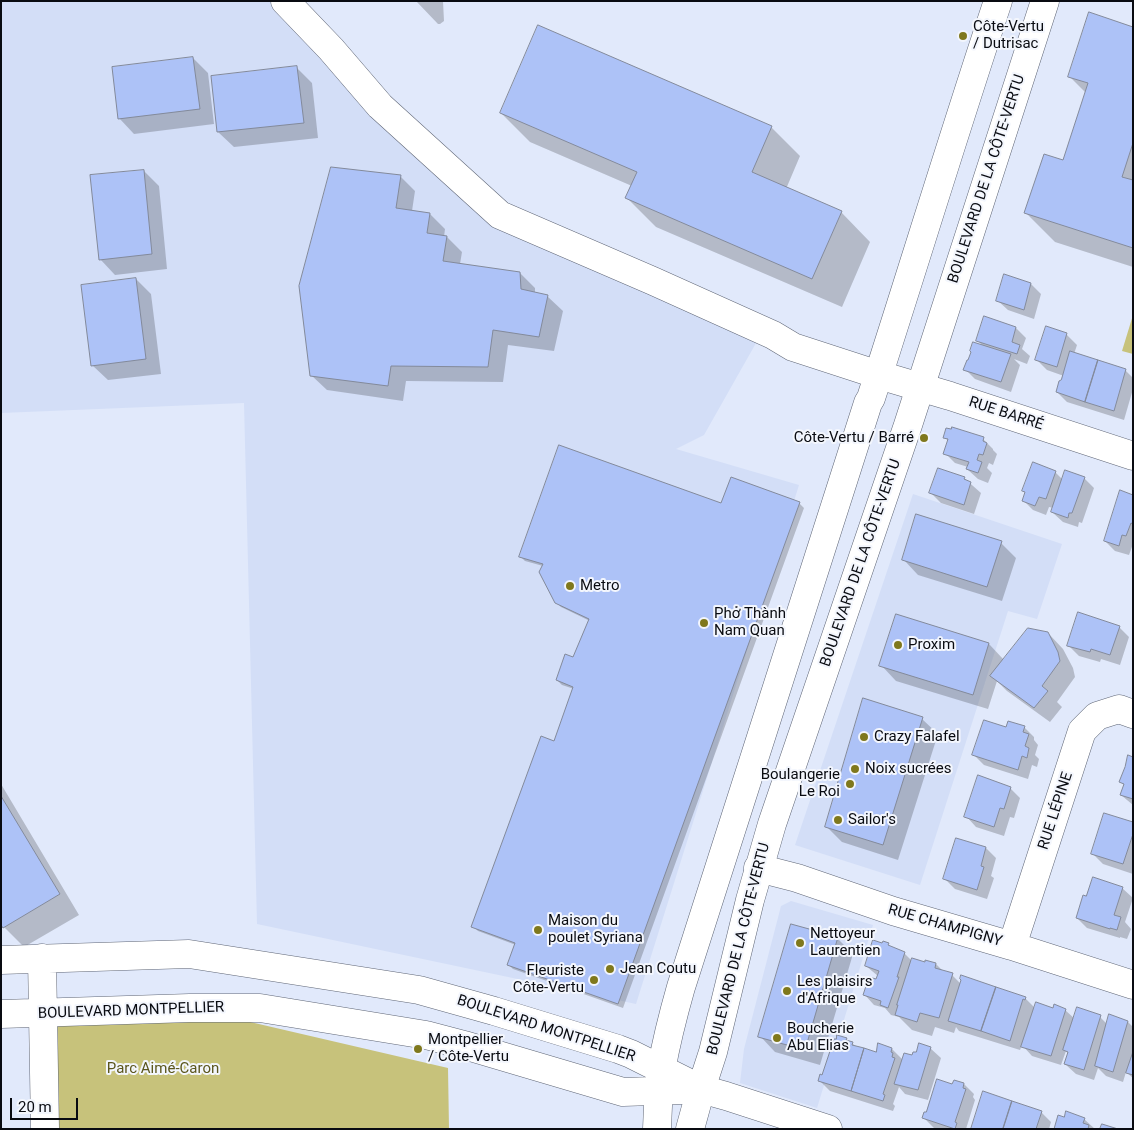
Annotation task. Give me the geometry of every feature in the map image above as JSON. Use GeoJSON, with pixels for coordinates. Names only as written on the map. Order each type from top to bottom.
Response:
{"type":"FeatureCollection","features":[{"type":"Feature","properties":{"kind":"street","name":"RUE BARRÉ"},"geometry":{"type":"LineString","coordinates":[[284,1],[331,49],[380,106],[500,215],[765,331],[793,347],[920,386],[1133,456]]}},
{"type":"Feature","properties":{"kind":"street"},"geometry":{"type":"LineString","coordinates":[[657,1129],[660,1080],[676,1006],[695,941],[998,1]]}},
{"type":"Feature","properties":{"kind":"street","name":"BOULEVARD DE LA CÔTE-VERTU"},"geometry":{"type":"LineString","coordinates":[[690,1129],[713,1052],[730,976],[758,868],[905,434],[1045,1]]}},
{"type":"Feature","properties":{"kind":"street","name":"RUE LÉPINE"},"geometry":{"type":"LineString","coordinates":[[1012,946],[1082,731],[1097,716],[1118,709],[1133,714]]}},
{"type":"Feature","properties":{"kind":"street","name":"RUE CHAMPIGNY"},"geometry":{"type":"LineString","coordinates":[[758,868],[797,878],[893,911],[1012,946],[1133,985]]}},
{"type":"Feature","properties":{"kind":"street","name":"BOULEVARD MONTPELLIER"},"geometry":{"type":"LineString","coordinates":[[1,960],[189,954],[419,990],[618,1049],[631,1054],[660,1080],[726,1096],[828,1129]]}},
{"type":"Feature","properties":{"kind":"street"},"geometry":{"type":"LineString","coordinates":[[42,958],[45,1129]]}},
{"type":"Feature","properties":{"kind":"street"},"geometry":{"type":"LineString","coordinates":[[260,1008],[266,966]]}},
{"type":"Feature","properties":{"kind":"street","name":"BOULEVARD MONTPELLIER"},"geometry":{"type":"LineString","coordinates":[[1,1014],[190,1008],[260,1008],[426,1035],[624,1092],[660,1080]]}},
{"type":"Feature","properties":{"kind":"shaded area"},"geometry":{"type":"Polygon","coordinates":[[[1,1],[280,1],[493,219],[760,336],[704,435],[676,449],[799,485],[636,1004],[257,924],[244,403],[1,413],[1,1]]]}},
{"type":"Feature","properties":{"kind":"shaded area"},"geometry":{"type":"Polygon","coordinates":[[[913,494],[1062,544],[1037,619],[1008,611],[920,885],[795,845],[913,494]]]}},
{"type":"Feature","properties":{"kind":"shaded area"},"geometry":{"type":"Polygon","coordinates":[[[791,901],[873,925],[817,1108],[740,1083],[744,1049],[781,906],[791,901]]]}},
{"type":"Feature","properties":{"kind":"green space"},"geometry":{"type":"Polygon","coordinates":[[[1133,315],[1133,354],[1122,351],[1133,315]]]}},
{"type":"Feature","properties":{"kind":"green space","name":"Parc Aimé-Caron"},"geometry":{"type":"Polygon","coordinates":[[[190,1008],[448,1068],[449,1129],[45,1129],[43,1014],[190,1008]]]}},
{"type":"Feature","properties":{"kind":"building"},"geometry":{"type":"Polygon","coordinates":[[[1089,12],[1133,27],[1133,143],[1122,177],[1133,180],[1133,248],[1024,213],[1044,154],[1063,160],[1088,83],[1068,77],[1089,12]]]}},
{"type":"Feature","properties":{"kind":"building"},"geometry":{"type":"Polygon","coordinates":[[[538,25],[772,126],[752,172],[842,211],[812,279],[625,198],[637,172],[500,113],[538,25]]]}},
{"type":"Feature","properties":{"kind":"building"},"geometry":{"type":"Polygon","coordinates":[[[193,57],[200,109],[118,119],[112,67],[193,57]]]}},
{"type":"Feature","properties":{"kind":"building"},"geometry":{"type":"Polygon","coordinates":[[[297,66],[304,123],[217,132],[211,76],[297,66]]]}},
{"type":"Feature","properties":{"kind":"building"},"geometry":{"type":"Polygon","coordinates":[[[331,167],[401,175],[396,208],[430,213],[427,233],[447,236],[443,261],[520,272],[521,289],[548,295],[539,337],[493,330],[488,367],[391,366],[388,386],[310,376],[299,286],[331,167]]]}},
{"type":"Feature","properties":{"kind":"building"},"geometry":{"type":"Polygon","coordinates":[[[144,170],[152,254],[99,260],[90,175],[144,170]]]}},
{"type":"Feature","properties":{"kind":"building"},"geometry":{"type":"Polygon","coordinates":[[[1004,274],[1031,283],[1024,310],[996,301],[1004,274]]]}},
{"type":"Feature","properties":{"kind":"building"},"geometry":{"type":"Polygon","coordinates":[[[136,278],[146,359],[91,366],[81,285],[136,278]]]}},
{"type":"Feature","properties":{"kind":"building"},"geometry":{"type":"Polygon","coordinates":[[[984,316],[1016,327],[1012,342],[1020,345],[1017,354],[976,341],[984,316]]]}},
{"type":"Feature","properties":{"kind":"building"},"geometry":{"type":"Polygon","coordinates":[[[1046,326],[1067,333],[1057,367],[1035,360],[1046,326]]]}},
{"type":"Feature","properties":{"kind":"building"},"geometry":{"type":"Polygon","coordinates":[[[973,342],[1011,354],[1001,382],[963,370],[973,342]]]}},
{"type":"Feature","properties":{"kind":"building"},"geometry":{"type":"Polygon","coordinates":[[[1070,351],[1098,360],[1085,402],[1056,392],[1070,351]]]}},
{"type":"Feature","properties":{"kind":"building"},"geometry":{"type":"Polygon","coordinates":[[[1098,360],[1126,369],[1114,411],[1085,402],[1098,360]]]}},
{"type":"Feature","properties":{"kind":"building"},"geometry":{"type":"Polygon","coordinates":[[[952,427],[984,437],[983,441],[987,443],[983,455],[979,454],[977,460],[982,462],[978,473],[966,469],[969,462],[943,454],[948,439],[943,438],[946,428],[951,429],[952,427]]]}},
{"type":"Feature","properties":{"kind":"building"},"geometry":{"type":"Polygon","coordinates":[[[559,445],[721,503],[731,477],[800,502],[618,1004],[507,965],[515,943],[471,927],[541,736],[554,741],[573,687],[556,680],[565,654],[573,657],[589,619],[555,603],[539,572],[543,564],[519,557],[559,445]]]}},
{"type":"Feature","properties":{"kind":"building"},"geometry":{"type":"Polygon","coordinates":[[[1033,462],[1056,471],[1046,499],[1039,497],[1035,506],[1022,501],[1025,492],[1022,491],[1033,462]]]}},
{"type":"Feature","properties":{"kind":"building"},"geometry":{"type":"Polygon","coordinates":[[[938,468],[965,477],[964,479],[971,482],[964,505],[929,493],[938,468]]]}},
{"type":"Feature","properties":{"kind":"building"},"geometry":{"type":"Polygon","coordinates":[[[1065,470],[1085,477],[1072,513],[1069,513],[1068,518],[1051,512],[1065,470]]]}},
{"type":"Feature","properties":{"kind":"building"},"geometry":{"type":"Polygon","coordinates":[[[1120,490],[1133,495],[1133,524],[1131,523],[1126,536],[1122,535],[1119,546],[1104,541],[1120,490]]]}},
{"type":"Feature","properties":{"kind":"building"},"geometry":{"type":"Polygon","coordinates":[[[916,514],[1002,541],[987,587],[902,560],[916,514]]]}},
{"type":"Feature","properties":{"kind":"building"},"geometry":{"type":"Polygon","coordinates":[[[1078,612],[1120,626],[1110,655],[1091,649],[1090,652],[1067,646],[1078,612]]]}},
{"type":"Feature","properties":{"kind":"building"},"geometry":{"type":"Polygon","coordinates":[[[896,614],[989,643],[973,695],[879,666],[896,614]]]}},
{"type":"Feature","properties":{"kind":"building"},"geometry":{"type":"Polygon","coordinates":[[[1028,628],[1048,632],[1058,652],[1060,661],[1042,686],[1048,691],[1034,708],[990,676],[1028,628]]]}},
{"type":"Feature","properties":{"kind":"building"},"geometry":{"type":"Polygon","coordinates":[[[863,698],[923,717],[883,845],[825,827],[863,698]]]}},
{"type":"Feature","properties":{"kind":"building"},"geometry":{"type":"Polygon","coordinates":[[[984,720],[1006,727],[1008,721],[1025,726],[1023,732],[1029,734],[1025,746],[1029,748],[1027,758],[1022,756],[1018,770],[972,755],[984,720]]]}},
{"type":"Feature","properties":{"kind":"building"},"geometry":{"type":"Polygon","coordinates":[[[1128,755],[1133,757],[1133,799],[1120,795],[1124,784],[1119,782],[1128,755]]]}},
{"type":"Feature","properties":{"kind":"building"},"geometry":{"type":"Polygon","coordinates":[[[978,775],[1011,787],[1004,809],[1000,808],[994,827],[964,817],[978,775]]]}},
{"type":"Feature","properties":{"kind":"building"},"geometry":{"type":"Polygon","coordinates":[[[1,796],[60,894],[3,928],[1,925],[1,796]]]}},
{"type":"Feature","properties":{"kind":"building"},"geometry":{"type":"Polygon","coordinates":[[[1104,813],[1133,822],[1133,834],[1123,864],[1091,854],[1104,813]]]}},
{"type":"Feature","properties":{"kind":"building"},"geometry":{"type":"Polygon","coordinates":[[[956,838],[986,847],[981,866],[984,867],[977,890],[943,879],[956,838]]]}},
{"type":"Feature","properties":{"kind":"building"},"geometry":{"type":"Polygon","coordinates":[[[1093,877],[1123,887],[1114,915],[1121,917],[1117,930],[1076,918],[1083,895],[1086,896],[1093,877]]]}},
{"type":"Feature","properties":{"kind":"building"},"geometry":{"type":"Polygon","coordinates":[[[791,924],[838,937],[805,1050],[758,1037],[791,924]]]}},
{"type":"Feature","properties":{"kind":"building"},"geometry":{"type":"Polygon","coordinates":[[[873,940],[889,943],[888,945],[905,952],[897,977],[899,977],[888,1008],[880,1005],[881,1001],[863,995],[869,977],[876,979],[879,971],[865,966],[873,940]]]}},
{"type":"Feature","properties":{"kind":"building"},"geometry":{"type":"Polygon","coordinates":[[[912,958],[936,963],[935,968],[953,973],[939,1018],[920,1013],[917,1022],[895,1015],[912,958]]]}},
{"type":"Feature","properties":{"kind":"building"},"geometry":{"type":"Polygon","coordinates":[[[961,975],[996,987],[981,1031],[948,1021],[961,975]]]}},
{"type":"Feature","properties":{"kind":"building"},"geometry":{"type":"Polygon","coordinates":[[[996,987],[1026,997],[1025,1000],[1023,999],[1010,1041],[981,1031],[996,987]]]}},
{"type":"Feature","properties":{"kind":"building"},"geometry":{"type":"Polygon","coordinates":[[[1036,1002],[1053,1008],[1054,1004],[1066,1009],[1051,1056],[1021,1047],[1036,1002]]]}},
{"type":"Feature","properties":{"kind":"building"},"geometry":{"type":"Polygon","coordinates":[[[1077,1007],[1101,1015],[1084,1070],[1064,1064],[1068,1052],[1063,1050],[1077,1007]]]}},
{"type":"Feature","properties":{"kind":"building"},"geometry":{"type":"Polygon","coordinates":[[[1109,1014],[1128,1021],[1113,1072],[1095,1066],[1109,1014]]]}},
{"type":"Feature","properties":{"kind":"building"},"geometry":{"type":"Polygon","coordinates":[[[837,1035],[853,1042],[852,1045],[864,1048],[851,1091],[818,1081],[837,1035]]]}},
{"type":"Feature","properties":{"kind":"building"},"geometry":{"type":"Polygon","coordinates":[[[878,1043],[892,1048],[892,1057],[895,1058],[883,1094],[885,1095],[883,1101],[851,1091],[864,1048],[876,1052],[878,1043]]]}},
{"type":"Feature","properties":{"kind":"building"},"geometry":{"type":"Polygon","coordinates":[[[919,1043],[931,1047],[918,1090],[894,1084],[904,1053],[912,1055],[913,1052],[916,1052],[919,1043]]]}},
{"type":"Feature","properties":{"kind":"building"},"geometry":{"type":"Polygon","coordinates":[[[1133,1052],[1133,1075],[1126,1073],[1133,1052]]]}},
{"type":"Feature","properties":{"kind":"building"},"geometry":{"type":"Polygon","coordinates":[[[937,1079],[952,1084],[954,1080],[964,1083],[963,1088],[966,1089],[955,1122],[957,1123],[955,1129],[922,1118],[924,1112],[926,1112],[937,1079]]]}},
{"type":"Feature","properties":{"kind":"building"},"geometry":{"type":"Polygon","coordinates":[[[983,1091],[1012,1101],[1003,1129],[971,1129],[983,1091]]]}},
{"type":"Feature","properties":{"kind":"building"},"geometry":{"type":"Polygon","coordinates":[[[1012,1101],[1042,1111],[1036,1129],[1003,1129],[1012,1101]]]}},
{"type":"Feature","properties":{"kind":"building"},"geometry":{"type":"Polygon","coordinates":[[[1066,1111],[1085,1118],[1083,1123],[1089,1125],[1088,1129],[1054,1129],[1058,1115],[1064,1117],[1066,1111]]]}},
{"type":"Feature","properties":{"kind":"building"},"geometry":{"type":"Polygon","coordinates":[[[1102,1124],[1118,1129],[1100,1129],[1102,1124]]]}},
{"type":"Feature","properties":{"kind":"place","name":"Côte-Vertu / Dutrisac"},"geometry":{"type":"Point","coordinates":[963,36]}},
{"type":"Feature","properties":{"kind":"place","name":"Côte-Vertu / Barré"},"geometry":{"type":"Point","coordinates":[924,438]}},
{"type":"Feature","properties":{"kind":"place","name":"Metro"},"geometry":{"type":"Point","coordinates":[570,586]}},
{"type":"Feature","properties":{"kind":"place","name":"Phở Thành Nam Quan"},"geometry":{"type":"Point","coordinates":[704,623]}},
{"type":"Feature","properties":{"kind":"place","name":"Proxim"},"geometry":{"type":"Point","coordinates":[898,645]}},
{"type":"Feature","properties":{"kind":"place","name":"Crazy Falafel"},"geometry":{"type":"Point","coordinates":[864,737]}},
{"type":"Feature","properties":{"kind":"place","name":"Noix sucrées"},"geometry":{"type":"Point","coordinates":[855,769]}},
{"type":"Feature","properties":{"kind":"place","name":"Boulangerie Le Roi"},"geometry":{"type":"Point","coordinates":[850,784]}},
{"type":"Feature","properties":{"kind":"place","name":"Sailor's"},"geometry":{"type":"Point","coordinates":[838,820]}},
{"type":"Feature","properties":{"kind":"place","name":"Maison du poulet Syriana"},"geometry":{"type":"Point","coordinates":[538,930]}},
{"type":"Feature","properties":{"kind":"place","name":"Nettoyeur Laurentien"},"geometry":{"type":"Point","coordinates":[800,943]}},
{"type":"Feature","properties":{"kind":"place","name":"Jean Coutu"},"geometry":{"type":"Point","coordinates":[610,969]}},
{"type":"Feature","properties":{"kind":"place","name":"Fleuriste Côte-Vertu"},"geometry":{"type":"Point","coordinates":[594,980]}},
{"type":"Feature","properties":{"kind":"place","name":"Les plaisirs d'Afrique"},"geometry":{"type":"Point","coordinates":[787,991]}},
{"type":"Feature","properties":{"kind":"place","name":"Boucherie Abu Elias"},"geometry":{"type":"Point","coordinates":[777,1038]}},
{"type":"Feature","properties":{"kind":"place","name":"Montpellier / Côte-Vertu"},"geometry":{"type":"Point","coordinates":[418,1049]}}]}
